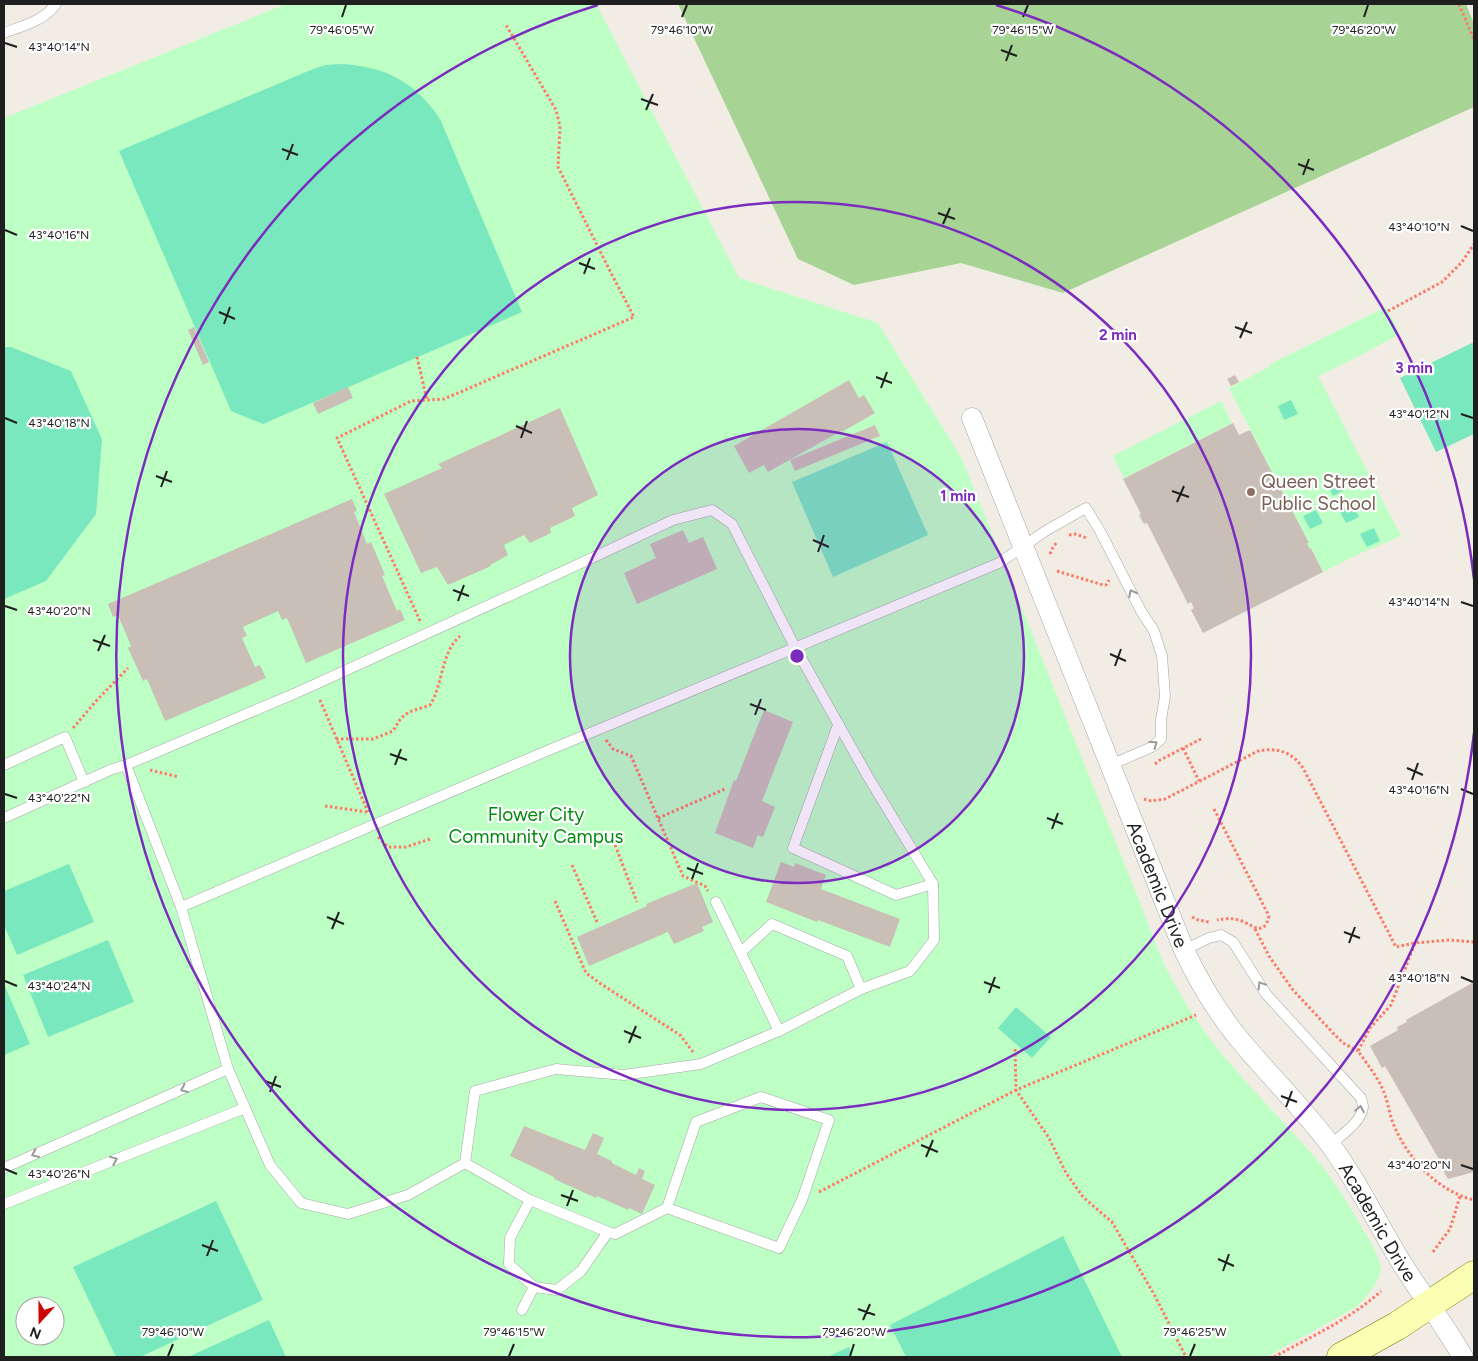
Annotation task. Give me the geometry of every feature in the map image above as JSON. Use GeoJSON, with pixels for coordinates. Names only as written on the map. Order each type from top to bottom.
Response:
{"type":"FeatureCollection","features":[{"type":"Feature","properties":{"kind":"main road"},"geometry":{"type":"LineString","coordinates":[[1341,1357],[1397,1326],[1474,1275]]}},
{"type":"Feature","properties":{"kind":"street","name":"Academic Drive"},"geometry":{"type":"LineString","coordinates":[[972,418],[1184,950],[1211,1000],[1232,1029],[1299,1105],[1330,1145],[1401,1262],[1463,1357]]}},
{"type":"Feature","properties":{"kind":"lane"},"geometry":{"type":"LineString","coordinates":[[4,33],[42,17],[51,11],[56,4]]}},
{"type":"Feature","properties":{"kind":"lane"},"geometry":{"type":"LineString","coordinates":[[181,906],[999,562],[1047,530],[1086,508],[1100,531],[1141,611],[1154,630],[1162,656],[1165,696],[1161,720],[1161,739],[1152,747],[1110,765]]}},
{"type":"Feature","properties":{"kind":"lane"},"geometry":{"type":"LineString","coordinates":[[4,818],[110,770],[126,765],[296,693],[674,520],[712,510],[732,524],[795,647],[838,725],[932,884],[934,940],[910,971],[861,989],[779,1031],[701,1064],[624,1075],[556,1069],[475,1091],[465,1163]]}},
{"type":"Feature","properties":{"kind":"lane"},"geometry":{"type":"LineString","coordinates":[[838,725],[793,848],[896,895],[932,884]]}},
{"type":"Feature","properties":{"kind":"lane"},"geometry":{"type":"LineString","coordinates":[[4,765],[65,738],[84,782]]}},
{"type":"Feature","properties":{"kind":"lane"},"geometry":{"type":"LineString","coordinates":[[126,765],[181,906],[228,1069],[270,1165],[301,1204],[348,1214],[408,1195],[465,1163]]}},
{"type":"Feature","properties":{"kind":"lane"},"geometry":{"type":"LineString","coordinates":[[716,902],[779,1031]]}},
{"type":"Feature","properties":{"kind":"lane"},"geometry":{"type":"LineString","coordinates":[[741,952],[772,924],[847,956],[861,989]]}},
{"type":"Feature","properties":{"kind":"lane"},"geometry":{"type":"LineString","coordinates":[[1184,950],[1209,938],[1221,935],[1233,942],[1266,994],[1362,1098],[1363,1107],[1353,1125],[1330,1145]]}},
{"type":"Feature","properties":{"kind":"lane"},"geometry":{"type":"LineString","coordinates":[[4,1168],[228,1069]]}},
{"type":"Feature","properties":{"kind":"lane"},"geometry":{"type":"LineString","coordinates":[[465,1163],[530,1200],[615,1234],[667,1208],[696,1122],[761,1097],[828,1120],[802,1200],[780,1248],[667,1208]]}},
{"type":"Feature","properties":{"kind":"lane"},"geometry":{"type":"LineString","coordinates":[[4,1204],[245,1108]]}},
{"type":"Feature","properties":{"kind":"lane"},"geometry":{"type":"LineString","coordinates":[[530,1200],[510,1238],[509,1264],[534,1288],[557,1290],[581,1271],[608,1232]]}},
{"type":"Feature","properties":{"kind":"lane"},"geometry":{"type":"LineString","coordinates":[[522,1310],[534,1288]]}},
{"type":"Feature","properties":{"kind":"path"},"geometry":{"type":"LineString","coordinates":[[1459,4],[1474,40]]}},
{"type":"Feature","properties":{"kind":"path"},"geometry":{"type":"LineString","coordinates":[[420,621],[337,438],[411,401],[444,399],[634,317],[558,167],[560,126],[556,110],[506,25]]}},
{"type":"Feature","properties":{"kind":"path"},"geometry":{"type":"LineString","coordinates":[[1388,311],[1442,282],[1462,262],[1474,244]]}},
{"type":"Feature","properties":{"kind":"path"},"geometry":{"type":"LineString","coordinates":[[418,357],[427,400]]}},
{"type":"Feature","properties":{"kind":"path"},"geometry":{"type":"LineString","coordinates":[[1068,536],[1080,535],[1089,540]]}},
{"type":"Feature","properties":{"kind":"path"},"geometry":{"type":"LineString","coordinates":[[1050,554],[1053,547],[1060,540]]}},
{"type":"Feature","properties":{"kind":"path"},"geometry":{"type":"LineString","coordinates":[[1057,571],[1104,585],[1109,582],[1109,577]]}},
{"type":"Feature","properties":{"kind":"path"},"geometry":{"type":"LineString","coordinates":[[336,739],[373,739],[392,731],[409,712],[430,704],[435,695],[447,657],[455,640],[460,635]]}},
{"type":"Feature","properties":{"kind":"path"},"geometry":{"type":"LineString","coordinates":[[65,738],[97,700],[128,668]]}},
{"type":"Feature","properties":{"kind":"path"},"geometry":{"type":"LineString","coordinates":[[320,700],[378,839],[388,847],[406,847],[430,839]]}},
{"type":"Feature","properties":{"kind":"path"},"geometry":{"type":"LineString","coordinates":[[598,730],[613,749],[631,756],[683,876],[704,886],[716,902]]}},
{"type":"Feature","properties":{"kind":"path"},"geometry":{"type":"LineString","coordinates":[[1155,764],[1203,738]]}},
{"type":"Feature","properties":{"kind":"path"},"geometry":{"type":"LineString","coordinates":[[1183,748],[1199,781]]}},
{"type":"Feature","properties":{"kind":"path"},"geometry":{"type":"LineString","coordinates":[[1144,799],[1151,802],[1165,799],[1258,752],[1266,750],[1282,751],[1297,760],[1303,768],[1396,947],[1449,940],[1474,942]]}},
{"type":"Feature","properties":{"kind":"path"},"geometry":{"type":"LineString","coordinates":[[658,818],[725,789]]}},
{"type":"Feature","properties":{"kind":"path"},"geometry":{"type":"LineString","coordinates":[[324,806],[368,812]]}},
{"type":"Feature","properties":{"kind":"path"},"geometry":{"type":"LineString","coordinates":[[1214,809],[1269,916],[1267,923],[1255,929]]}},
{"type":"Feature","properties":{"kind":"path"},"geometry":{"type":"LineString","coordinates":[[615,845],[637,902]]}},
{"type":"Feature","properties":{"kind":"path"},"geometry":{"type":"LineString","coordinates":[[572,865],[597,922]]}},
{"type":"Feature","properties":{"kind":"path"},"geometry":{"type":"LineString","coordinates":[[556,901],[586,973],[680,1035],[701,1064]]}},
{"type":"Feature","properties":{"kind":"path"},"geometry":{"type":"LineString","coordinates":[[1189,915],[1198,920],[1210,922],[1234,919],[1242,921],[1255,929],[1269,956],[1294,990],[1343,1043],[1358,1051],[1374,1073],[1384,1091],[1397,1134],[1411,1155],[1432,1177],[1460,1196],[1474,1200]]}},
{"type":"Feature","properties":{"kind":"path"},"geometry":{"type":"LineString","coordinates":[[1358,1051],[1370,1028],[1391,1005],[1415,943]]}},
{"type":"Feature","properties":{"kind":"path"},"geometry":{"type":"LineString","coordinates":[[802,1200],[1016,1090],[1196,1015]]}},
{"type":"Feature","properties":{"kind":"path"},"geometry":{"type":"LineString","coordinates":[[1015,1049],[1016,1090],[1049,1138],[1066,1173],[1083,1197],[1112,1222],[1155,1296],[1186,1357]]}},
{"type":"Feature","properties":{"kind":"path"},"geometry":{"type":"LineString","coordinates":[[1433,1252],[1450,1229],[1460,1196]]}},
{"type":"Feature","properties":{"kind":"path"},"geometry":{"type":"LineString","coordinates":[[1274,1357],[1355,1311],[1370,1301],[1381,1290]]}},
{"type":"Feature","properties":{"kind":"green space","name":"Flower City Community Campus"},"geometry":{"type":"Polygon","coordinates":[[[286,4],[596,4],[739,278],[878,323],[962,459],[1169,974],[1197,1021],[1222,1054],[1313,1155],[1338,1188],[1377,1254],[1381,1270],[1380,1275],[1358,1306],[1267,1357],[4,1357],[4,118],[286,4]]]}},
{"type":"Feature","properties":{"kind":"green space"},"geometry":{"type":"Polygon","coordinates":[[[678,4],[1466,4],[1474,24],[1474,107],[1063,293],[961,263],[854,285],[798,259],[678,4]]]}},
{"type":"Feature","properties":{"kind":"green space"},"geometry":{"type":"Polygon","coordinates":[[[341,64],[372,68],[398,78],[420,95],[440,119],[522,312],[263,424],[231,411],[119,151],[313,69],[326,65],[341,64]]]}},
{"type":"Feature","properties":{"kind":"green space"},"geometry":{"type":"Polygon","coordinates":[[[1386,307],[1400,334],[1318,376],[1401,536],[1354,556],[1323,572],[1229,388],[1271,366],[1270,364],[1386,307]]]}},
{"type":"Feature","properties":{"kind":"green space"},"geometry":{"type":"Polygon","coordinates":[[[1474,342],[1474,434],[1436,452],[1400,378],[1474,342]]]}},
{"type":"Feature","properties":{"kind":"green space"},"geometry":{"type":"Polygon","coordinates":[[[4,347],[11,347],[71,371],[102,439],[96,514],[46,581],[4,599],[4,347]]]}},
{"type":"Feature","properties":{"kind":"green space"},"geometry":{"type":"Polygon","coordinates":[[[1291,400],[1298,414],[1284,420],[1278,406],[1291,400]]]}},
{"type":"Feature","properties":{"kind":"green space"},"geometry":{"type":"Polygon","coordinates":[[[1221,401],[1232,423],[1124,478],[1113,456],[1221,401]]]}},
{"type":"Feature","properties":{"kind":"green space"},"geometry":{"type":"Polygon","coordinates":[[[887,442],[928,535],[833,577],[792,482],[887,442]]]}},
{"type":"Feature","properties":{"kind":"green space"},"geometry":{"type":"Polygon","coordinates":[[[1339,476],[1346,489],[1333,496],[1326,483],[1339,476]]]}},
{"type":"Feature","properties":{"kind":"green space"},"geometry":{"type":"Polygon","coordinates":[[[1353,504],[1359,517],[1346,523],[1339,510],[1353,504]]]}},
{"type":"Feature","properties":{"kind":"green space"},"geometry":{"type":"Polygon","coordinates":[[[1316,510],[1323,523],[1310,529],[1303,516],[1316,510]]]}},
{"type":"Feature","properties":{"kind":"green space"},"geometry":{"type":"Polygon","coordinates":[[[1374,528],[1380,541],[1367,547],[1360,534],[1374,528]]]}},
{"type":"Feature","properties":{"kind":"green space"},"geometry":{"type":"Polygon","coordinates":[[[69,864],[94,922],[17,955],[4,925],[4,891],[69,864]]]}},
{"type":"Feature","properties":{"kind":"green space"},"geometry":{"type":"Polygon","coordinates":[[[108,940],[134,1002],[48,1037],[23,975],[108,940]]]}},
{"type":"Feature","properties":{"kind":"green space"},"geometry":{"type":"Polygon","coordinates":[[[4,984],[30,1044],[4,1055],[4,984]]]}},
{"type":"Feature","properties":{"kind":"green space"},"geometry":{"type":"Polygon","coordinates":[[[1016,1007],[1051,1037],[1032,1058],[998,1028],[1016,1007]]]}},
{"type":"Feature","properties":{"kind":"green space"},"geometry":{"type":"Polygon","coordinates":[[[216,1201],[263,1300],[140,1357],[116,1357],[73,1267],[216,1201]]]}},
{"type":"Feature","properties":{"kind":"green space"},"geometry":{"type":"Polygon","coordinates":[[[1063,1236],[1122,1357],[906,1357],[890,1325],[1063,1236]]]}},
{"type":"Feature","properties":{"kind":"green space"},"geometry":{"type":"Polygon","coordinates":[[[269,1320],[286,1357],[188,1357],[269,1320]]]}},
{"type":"Feature","properties":{"kind":"green space"},"geometry":{"type":"Polygon","coordinates":[[[849,1347],[853,1357],[827,1357],[849,1347]]]}},
{"type":"Feature","properties":{"kind":"building"},"geometry":{"type":"Polygon","coordinates":[[[194,327],[209,362],[203,365],[188,330],[194,327]]]}},
{"type":"Feature","properties":{"kind":"building"},"geometry":{"type":"Polygon","coordinates":[[[1235,375],[1239,382],[1231,386],[1227,379],[1235,375]]]}},
{"type":"Feature","properties":{"kind":"building"},"geometry":{"type":"Polygon","coordinates":[[[849,380],[859,398],[864,395],[875,413],[768,472],[764,465],[749,473],[734,446],[849,380]]]}},
{"type":"Feature","properties":{"kind":"building"},"geometry":{"type":"Polygon","coordinates":[[[348,387],[353,398],[318,414],[313,403],[348,387]]]}},
{"type":"Feature","properties":{"kind":"building"},"geometry":{"type":"Polygon","coordinates":[[[560,408],[598,495],[572,508],[575,516],[550,528],[551,533],[530,543],[524,535],[504,545],[508,555],[491,566],[448,585],[437,567],[421,573],[384,494],[442,468],[438,464],[560,408]]]}},
{"type":"Feature","properties":{"kind":"building"},"geometry":{"type":"Polygon","coordinates":[[[1233,423],[1239,435],[1250,430],[1323,572],[1203,633],[1191,610],[1194,608],[1191,602],[1188,604],[1147,523],[1144,524],[1139,515],[1141,514],[1123,479],[1233,423]]]}},
{"type":"Feature","properties":{"kind":"building"},"geometry":{"type":"Polygon","coordinates":[[[875,425],[880,436],[795,471],[790,460],[875,425]]]}},
{"type":"Feature","properties":{"kind":"building"},"geometry":{"type":"Polygon","coordinates":[[[352,499],[357,511],[354,512],[367,544],[371,542],[385,575],[382,576],[397,611],[400,609],[405,620],[306,663],[287,618],[282,620],[278,611],[243,627],[247,636],[242,638],[255,667],[260,665],[266,678],[165,721],[147,679],[143,681],[128,648],[131,646],[118,615],[113,617],[108,604],[352,499]]]}},
{"type":"Feature","properties":{"kind":"building"},"geometry":{"type":"Polygon","coordinates":[[[683,530],[689,543],[703,537],[717,569],[637,604],[624,573],[656,558],[650,544],[683,530]]]}},
{"type":"Feature","properties":{"kind":"building"},"geometry":{"type":"Polygon","coordinates":[[[764,710],[793,722],[762,801],[775,807],[763,837],[758,835],[753,848],[715,833],[734,780],[736,781],[764,710]]]}},
{"type":"Feature","properties":{"kind":"building"},"geometry":{"type":"Polygon","coordinates":[[[781,862],[794,867],[795,863],[826,875],[821,889],[900,919],[890,947],[766,902],[781,862]]]}},
{"type":"Feature","properties":{"kind":"building"},"geometry":{"type":"Polygon","coordinates":[[[697,883],[713,922],[702,927],[704,931],[674,944],[668,932],[589,966],[577,937],[647,906],[646,904],[697,883]]]}},
{"type":"Feature","properties":{"kind":"building"},"geometry":{"type":"Polygon","coordinates":[[[1474,982],[1474,1172],[1448,1179],[1438,1162],[1440,1161],[1385,1066],[1382,1068],[1370,1046],[1398,1030],[1397,1027],[1407,1022],[1406,1020],[1474,982]]]}},
{"type":"Feature","properties":{"kind":"building"},"geometry":{"type":"Polygon","coordinates":[[[524,1126],[585,1150],[593,1133],[604,1138],[597,1154],[636,1175],[639,1168],[645,1171],[642,1179],[655,1185],[642,1214],[597,1196],[596,1198],[510,1156],[524,1126]]]}},
{"type":"Feature","properties":{"kind":"place","name":"Queen Street Public School"},"geometry":{"type":"Point","coordinates":[1251,492]}}]}
